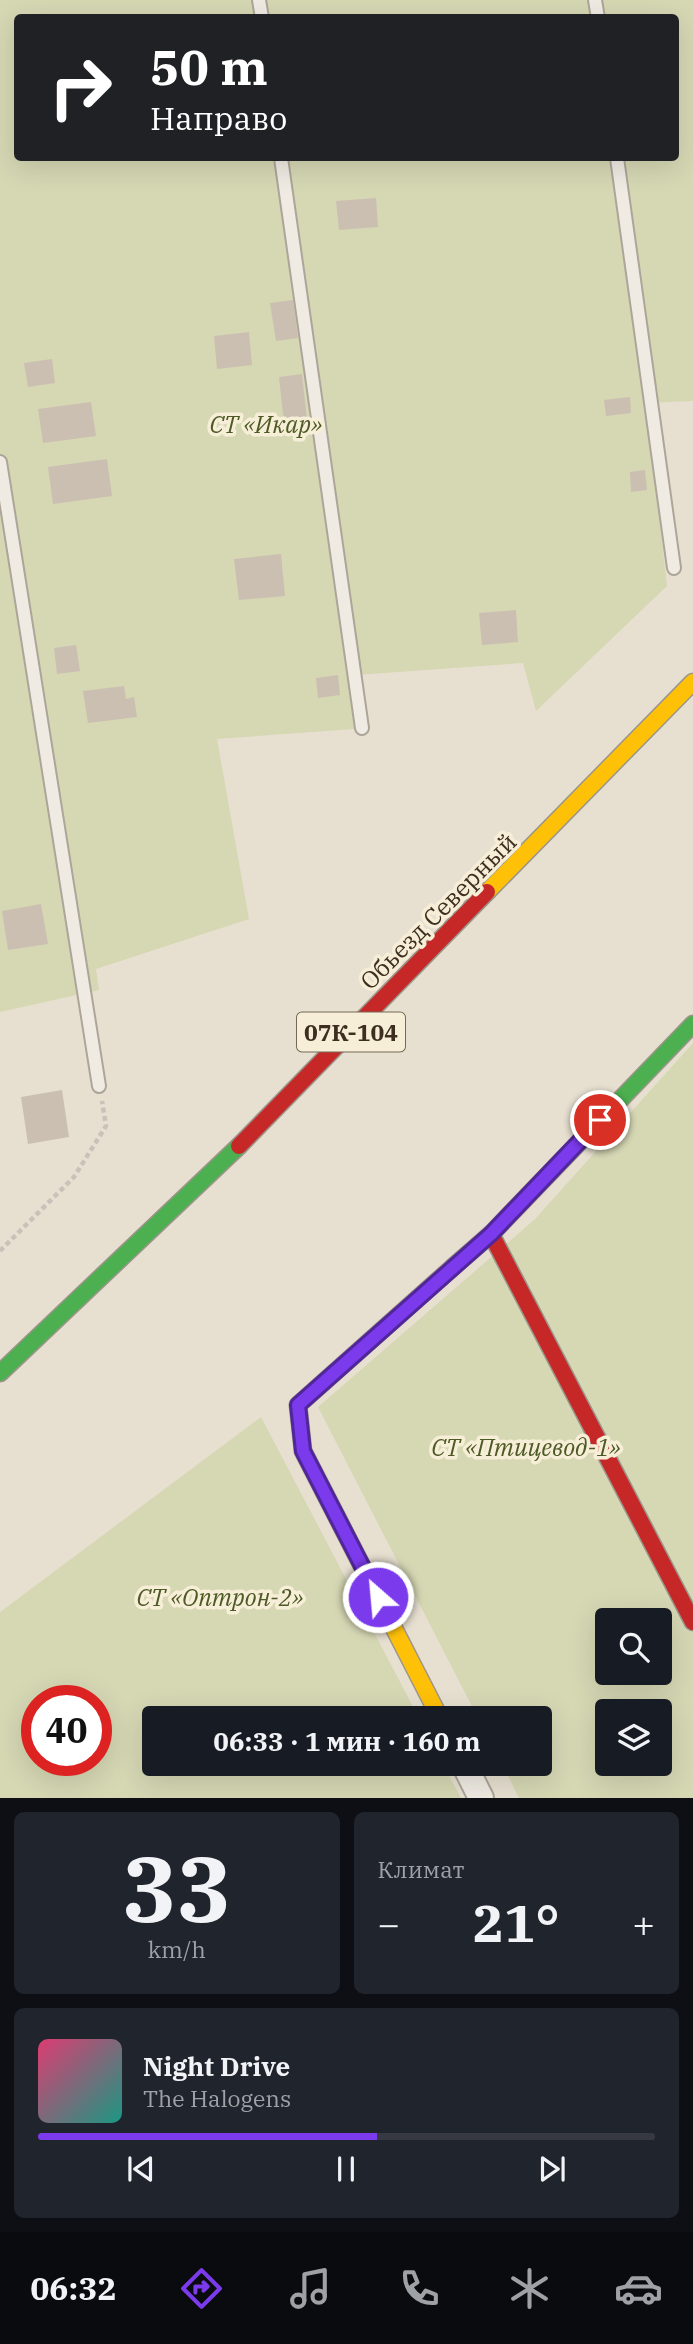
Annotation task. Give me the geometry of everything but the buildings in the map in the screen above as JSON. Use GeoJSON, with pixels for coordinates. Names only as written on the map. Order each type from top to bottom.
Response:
{"type":"FeatureCollection","features":[{"type":"Feature","properties":{"kind":"main road","name":"Обьезд Северный"},"geometry":{"type":"LineString","coordinates":[[0,1373],[192,1194],[693,682]]}},
{"type":"Feature","properties":{"kind":"main road"},"geometry":{"type":"LineString","coordinates":[[434,1706],[303,1451],[298,1405],[491,1234],[693,1025]]}},
{"type":"Feature","properties":{"kind":"main road"},"geometry":{"type":"LineString","coordinates":[[491,1234],[693,1622]]}},
{"type":"Feature","properties":{"kind":"street"},"geometry":{"type":"LineString","coordinates":[[470,1776],[481,1798]]}},
{"type":"Feature","properties":{"kind":"lane"},"geometry":{"type":"LineString","coordinates":[[281,161],[362,728]]}},
{"type":"Feature","properties":{"kind":"lane"},"geometry":{"type":"LineString","coordinates":[[617,161],[674,568]]}},
{"type":"Feature","properties":{"kind":"lane"},"geometry":{"type":"LineString","coordinates":[[0,462],[99,1086]]}},
{"type":"Feature","properties":{"kind":"path"},"geometry":{"type":"LineString","coordinates":[[0,1251],[74,1177],[106,1126],[99,1086]]}},
{"type":"Feature","properties":{"kind":"green space","name":"СТ «Икар»"},"geometry":{"type":"Polygon","coordinates":[[[0,0],[693,0],[693,401],[647,403],[667,586],[536,711],[523,663],[356,675],[354,729],[217,739],[249,919],[96,969],[99,990],[0,1012],[0,0]]]}},
{"type":"Feature","properties":{"kind":"green space","name":"СТ «Птицевод-1»"},"geometry":{"type":"Polygon","coordinates":[[[693,1043],[693,1798],[519,1798],[508,1776],[552,1776],[552,1706],[472,1706],[318,1407],[535,1219],[693,1043]]]}},
{"type":"Feature","properties":{"kind":"green space","name":"СТ «Оптрон-2»"},"geometry":{"type":"Polygon","coordinates":[[[261,1417],[413,1706],[142,1706],[142,1776],[449,1776],[461,1798],[0,1798],[0,1612],[261,1417]]]}},
{"type":"Feature","properties":{"kind":"traffic: fast"},"geometry":{"type":"LineString","coordinates":[[453,1267],[491,1234],[693,1024]]}},
{"type":"Feature","properties":{"kind":"traffic: fast"},"geometry":{"type":"LineString","coordinates":[[0,1373],[239,1146]]}},
{"type":"Feature","properties":{"kind":"traffic: slow"},"geometry":{"type":"LineString","coordinates":[[487,892],[693,682]]}},
{"type":"Feature","properties":{"kind":"traffic: slow"},"geometry":{"type":"LineString","coordinates":[[434,1706],[303,1451],[298,1405],[453,1267]]}},
{"type":"Feature","properties":{"kind":"traffic: jam"},"geometry":{"type":"LineString","coordinates":[[239,1146],[487,892]]}},
{"type":"Feature","properties":{"kind":"traffic: jam"},"geometry":{"type":"LineString","coordinates":[[491,1234],[693,1622]]}},
{"type":"Feature","properties":{"kind":"route"},"geometry":{"type":"LineString","coordinates":[[378,1597],[303,1451],[298,1405],[491,1234],[600,1120]]}}]}
